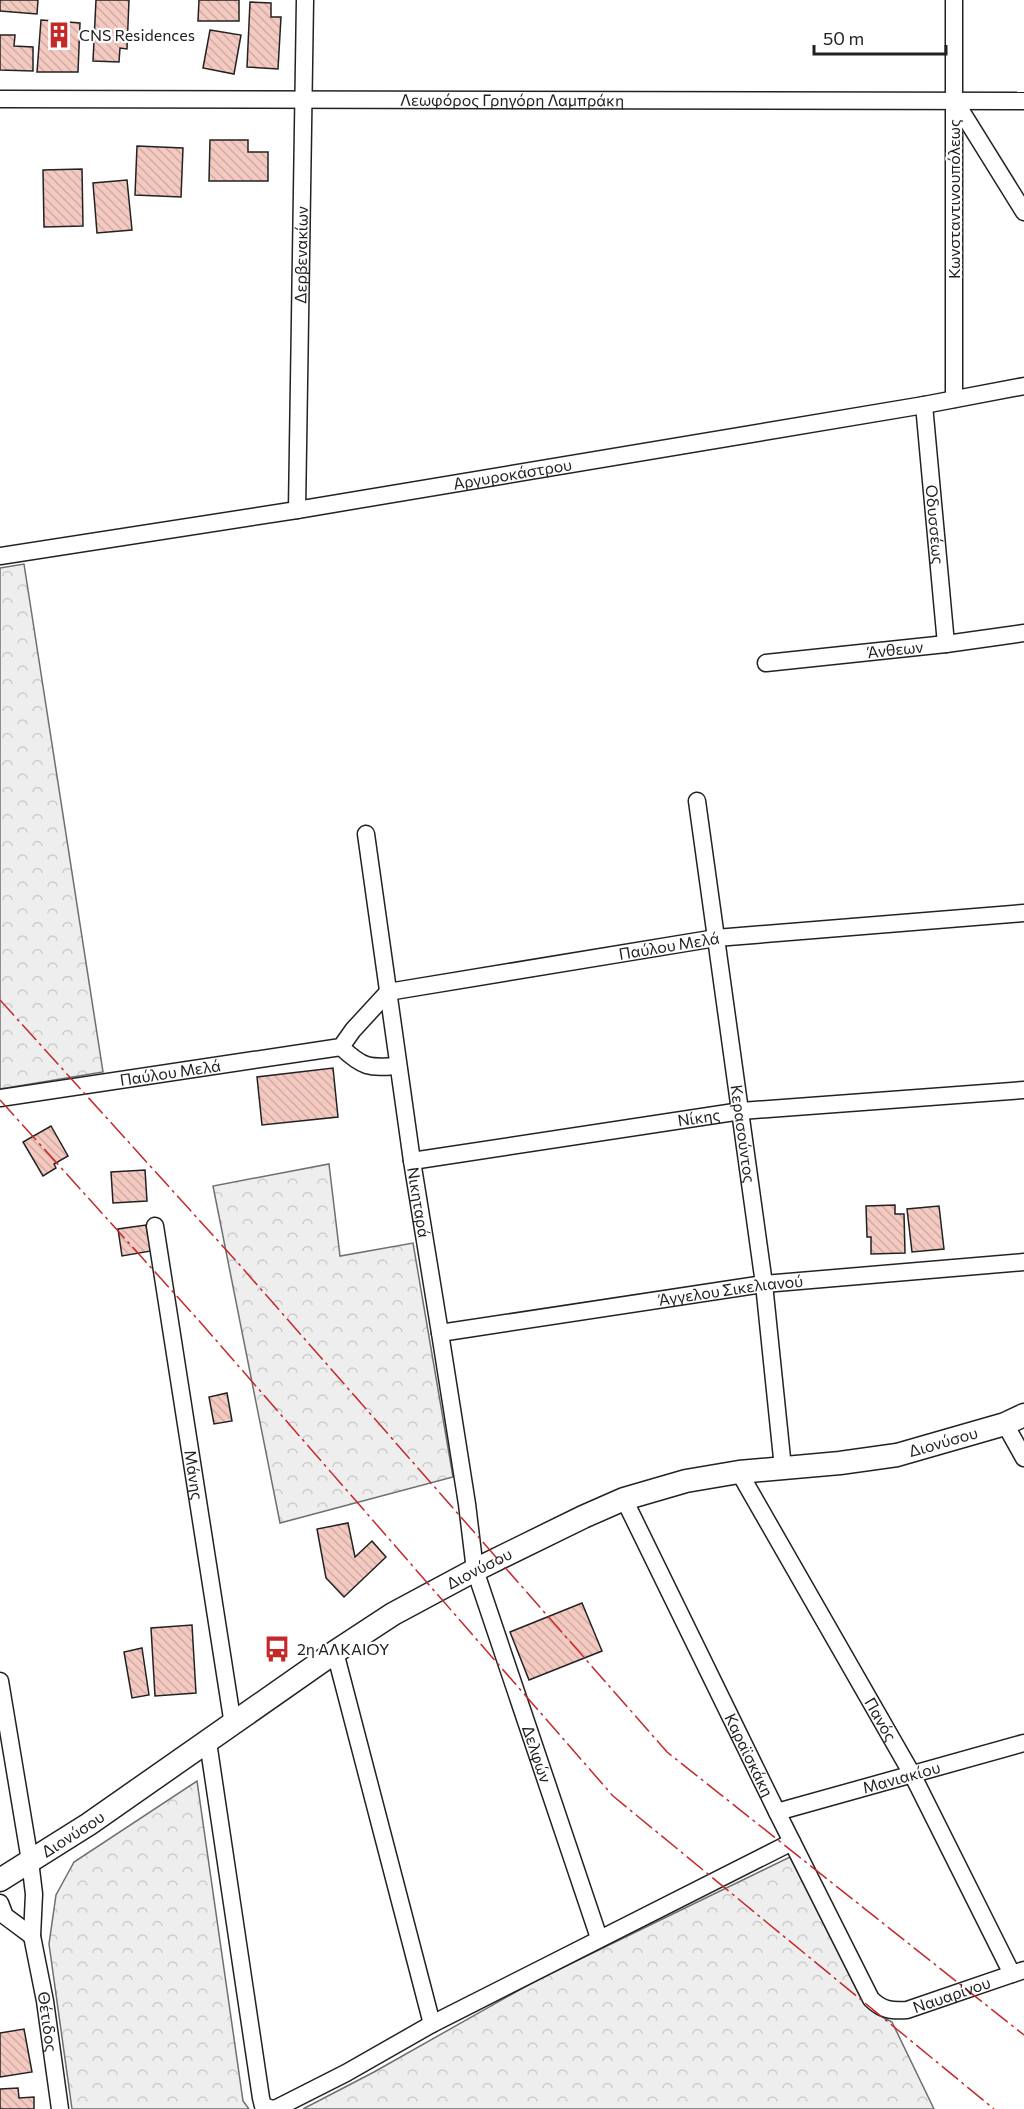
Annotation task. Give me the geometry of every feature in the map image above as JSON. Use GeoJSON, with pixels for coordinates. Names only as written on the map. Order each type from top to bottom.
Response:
{"type":"FeatureCollection","features":[{"type":"Feature","properties":{"kind":"main road","name":"Διονύσου"},"geometry":{"type":"LineString","coordinates":[[0,1880],[89,1824],[393,1614],[475,1570],[624,1499],[686,1481],[739,1472],[897,1455],[1015,1419]]}},
{"type":"Feature","properties":{"kind":"street","name":"Δερβενακίων"},"geometry":{"type":"LineString","coordinates":[[297,510],[305,0]]}},
{"type":"Feature","properties":{"kind":"street","name":"Κωνσταντινουπόλεως"},"geometry":{"type":"LineString","coordinates":[[954,0],[954,399]]}},
{"type":"Feature","properties":{"kind":"street","name":"Λεωφόρος Γρηγόρη Λαμπράκη"},"geometry":{"type":"LineString","coordinates":[[0,99],[1024,101]]}},
{"type":"Feature","properties":{"kind":"street"},"geometry":{"type":"LineString","coordinates":[[954,100],[1024,212]]}},
{"type":"Feature","properties":{"kind":"street","name":"Αργυροκάστρου"},"geometry":{"type":"LineString","coordinates":[[0,556],[297,510],[924,405],[1024,386]]}},
{"type":"Feature","properties":{"kind":"street","name":"Οδυσσέως"},"geometry":{"type":"LineString","coordinates":[[924,405],[946,644]]}},
{"type":"Feature","properties":{"kind":"street","name":"Άνθεων"},"geometry":{"type":"LineString","coordinates":[[766,663],[946,644],[1024,633]]}},
{"type":"Feature","properties":{"kind":"street","name":"Κερασούντος"},"geometry":{"type":"LineString","coordinates":[[697,801],[764,1284],[783,1468]]}},
{"type":"Feature","properties":{"kind":"street","name":"Νικηταρά"},"geometry":{"type":"LineString","coordinates":[[366,834],[411,1161],[467,1504],[475,1570]]}},
{"type":"Feature","properties":{"kind":"street","name":"Παύλου Μελά"},"geometry":{"type":"LineString","coordinates":[[388,992],[716,938],[1024,913]]}},
{"type":"Feature","properties":{"kind":"street"},"geometry":{"type":"LineString","coordinates":[[388,992],[352,1030],[341,1047],[354,1060],[371,1068],[398,1066]]}},
{"type":"Feature","properties":{"kind":"street","name":"Παύλου Μελά"},"geometry":{"type":"LineString","coordinates":[[0,1098],[341,1047]]}},
{"type":"Feature","properties":{"kind":"street","name":"Νίκης"},"geometry":{"type":"LineString","coordinates":[[411,1161],[741,1111],[1024,1090]]}},
{"type":"Feature","properties":{"kind":"street","name":"Μάνης"},"geometry":{"type":"LineString","coordinates":[[155,1226],[233,1725]]}},
{"type":"Feature","properties":{"kind":"street","name":"Άγγελου Σικελιανού"},"geometry":{"type":"LineString","coordinates":[[440,1333],[764,1284],[1024,1262]]}},
{"type":"Feature","properties":{"kind":"street"},"geometry":{"type":"LineString","coordinates":[[1015,1419],[1024,1458]]}},
{"type":"Feature","properties":{"kind":"street","name":"Πανός"},"geometry":{"type":"LineString","coordinates":[[739,1472],[912,1774],[1018,1972]]}},
{"type":"Feature","properties":{"kind":"street","name":"Καραϊσκάκη"},"geometry":{"type":"LineString","coordinates":[[624,1499],[792,1842],[871,1999],[879,2007]]}},
{"type":"Feature","properties":{"kind":"street","name":"Δελφών"},"geometry":{"type":"LineString","coordinates":[[475,1570],[599,1938]]}},
{"type":"Feature","properties":{"kind":"street"},"geometry":{"type":"LineString","coordinates":[[335,1652],[432,2024]]}},
{"type":"Feature","properties":{"kind":"street","name":"Θέτιδος"},"geometry":{"type":"LineString","coordinates":[[0,1681],[6,1761],[30,1861],[34,1894],[32,1936],[45,2001],[60,2109]]}},
{"type":"Feature","properties":{"kind":"street"},"geometry":{"type":"LineString","coordinates":[[208,1742],[261,2098],[263,2106],[274,2109],[346,2073],[432,2024],[792,1842]]}},
{"type":"Feature","properties":{"kind":"street","name":"Μανιακίου"},"geometry":{"type":"LineString","coordinates":[[777,1812],[1024,1743]]}},
{"type":"Feature","properties":{"kind":"street"},"geometry":{"type":"LineString","coordinates":[[0,1903],[5,1916],[32,1936]]}},
{"type":"Feature","properties":{"kind":"street","name":"Ναυαρίνου"},"geometry":{"type":"LineString","coordinates":[[879,2007],[891,2011],[907,2010],[1018,1972]]}},
{"type":"Feature","properties":{"kind":"green space"},"geometry":{"type":"Polygon","coordinates":[[[24,564],[103,1072],[0,1089],[0,568],[24,564]]]}},
{"type":"Feature","properties":{"kind":"green space"},"geometry":{"type":"Polygon","coordinates":[[[329,1164],[340,1256],[413,1243],[453,1477],[280,1523],[213,1186],[329,1164]]]}},
{"type":"Feature","properties":{"kind":"green space"},"geometry":{"type":"Polygon","coordinates":[[[197,1781],[243,2101],[249,2109],[72,2109],[49,1944],[56,1895],[74,1862],[197,1781]]]}},
{"type":"Feature","properties":{"kind":"green space"},"geometry":{"type":"Polygon","coordinates":[[[790,1857],[862,2000],[876,2014],[892,2022],[934,2109],[303,2109],[374,2072],[537,1980],[790,1857]]]}},
{"type":"Feature","properties":{"kind":"building"},"geometry":{"type":"Polygon","coordinates":[[[0,0],[38,0],[37,14],[0,11],[0,0]]]}},
{"type":"Feature","properties":{"kind":"building"},"geometry":{"type":"Polygon","coordinates":[[[96,0],[129,0],[127,49],[120,48],[119,62],[93,61],[96,0]]]}},
{"type":"Feature","properties":{"kind":"building"},"geometry":{"type":"Polygon","coordinates":[[[199,0],[239,0],[239,21],[198,21],[199,0]]]}},
{"type":"Feature","properties":{"kind":"building"},"geometry":{"type":"Polygon","coordinates":[[[250,2],[271,3],[271,17],[281,17],[278,69],[247,67],[250,2]]]}},
{"type":"Feature","properties":{"kind":"building","name":"CNS Residences"},"geometry":{"type":"Polygon","coordinates":[[[41,20],[80,23],[78,72],[37,72],[41,20]]]}},
{"type":"Feature","properties":{"kind":"building"},"geometry":{"type":"Polygon","coordinates":[[[210,30],[241,35],[234,74],[203,68],[210,30]]]}},
{"type":"Feature","properties":{"kind":"building"},"geometry":{"type":"Polygon","coordinates":[[[0,35],[15,35],[14,46],[33,47],[33,71],[0,70],[0,35]]]}},
{"type":"Feature","properties":{"kind":"building"},"geometry":{"type":"Polygon","coordinates":[[[210,140],[248,140],[248,152],[268,152],[268,181],[209,181],[210,140]]]}},
{"type":"Feature","properties":{"kind":"building"},"geometry":{"type":"Polygon","coordinates":[[[137,146],[183,148],[181,197],[135,195],[137,146]]]}},
{"type":"Feature","properties":{"kind":"building"},"geometry":{"type":"Polygon","coordinates":[[[82,169],[83,226],[44,227],[43,170],[82,169]]]}},
{"type":"Feature","properties":{"kind":"building"},"geometry":{"type":"Polygon","coordinates":[[[127,180],[132,230],[97,233],[93,183],[127,180]]]}},
{"type":"Feature","properties":{"kind":"building"},"geometry":{"type":"Polygon","coordinates":[[[333,1068],[338,1117],[262,1125],[257,1077],[333,1068]]]}},
{"type":"Feature","properties":{"kind":"building"},"geometry":{"type":"Polygon","coordinates":[[[51,1126],[68,1156],[54,1164],[56,1168],[43,1176],[23,1142],[51,1126]]]}},
{"type":"Feature","properties":{"kind":"building"},"geometry":{"type":"Polygon","coordinates":[[[145,1170],[147,1201],[113,1203],[111,1172],[145,1170]]]}},
{"type":"Feature","properties":{"kind":"building"},"geometry":{"type":"Polygon","coordinates":[[[895,1205],[895,1214],[904,1214],[905,1253],[871,1254],[871,1237],[867,1237],[866,1206],[895,1205]]]}},
{"type":"Feature","properties":{"kind":"building"},"geometry":{"type":"Polygon","coordinates":[[[939,1206],[944,1249],[912,1252],[907,1209],[939,1206]]]}},
{"type":"Feature","properties":{"kind":"building"},"geometry":{"type":"Polygon","coordinates":[[[146,1225],[151,1251],[122,1256],[118,1229],[146,1225]]]}},
{"type":"Feature","properties":{"kind":"building"},"geometry":{"type":"Polygon","coordinates":[[[227,1393],[232,1421],[214,1424],[209,1397],[227,1393]]]}},
{"type":"Feature","properties":{"kind":"building"},"geometry":{"type":"Polygon","coordinates":[[[348,1523],[355,1557],[372,1541],[386,1557],[344,1597],[326,1578],[317,1529],[348,1523]]]}},
{"type":"Feature","properties":{"kind":"building"},"geometry":{"type":"Polygon","coordinates":[[[582,1603],[602,1651],[529,1680],[510,1632],[582,1603]]]}},
{"type":"Feature","properties":{"kind":"building"},"geometry":{"type":"Polygon","coordinates":[[[192,1625],[196,1693],[155,1696],[151,1628],[192,1625]]]}},
{"type":"Feature","properties":{"kind":"building"},"geometry":{"type":"Polygon","coordinates":[[[142,1648],[149,1695],[132,1698],[124,1652],[142,1648]]]}},
{"type":"Feature","properties":{"kind":"building"},"geometry":{"type":"Polygon","coordinates":[[[24,2029],[32,2072],[0,2077],[0,2033],[24,2029]]]}},
{"type":"Feature","properties":{"kind":"building"},"geometry":{"type":"Polygon","coordinates":[[[18,2088],[19,2098],[34,2097],[34,2109],[0,2109],[0,2089],[18,2088]]]}},
{"type":"Feature","properties":{"kind":"power"},"geometry":{"type":"LineString","coordinates":[[0,1000],[238,1263],[667,1752],[1024,2035]]}},
{"type":"Feature","properties":{"kind":"power"},"geometry":{"type":"LineString","coordinates":[[0,1100],[201,1323],[613,1796],[994,2109]]}},
{"type":"Feature","properties":{"kind":"place","name":"CNS Residences"},"geometry":{"type":"Point","coordinates":[59,35]}},
{"type":"Feature","properties":{"kind":"place","name":"2η ΑΛΚΑΙΟΥ"},"geometry":{"type":"Point","coordinates":[277,1649]}}]}
